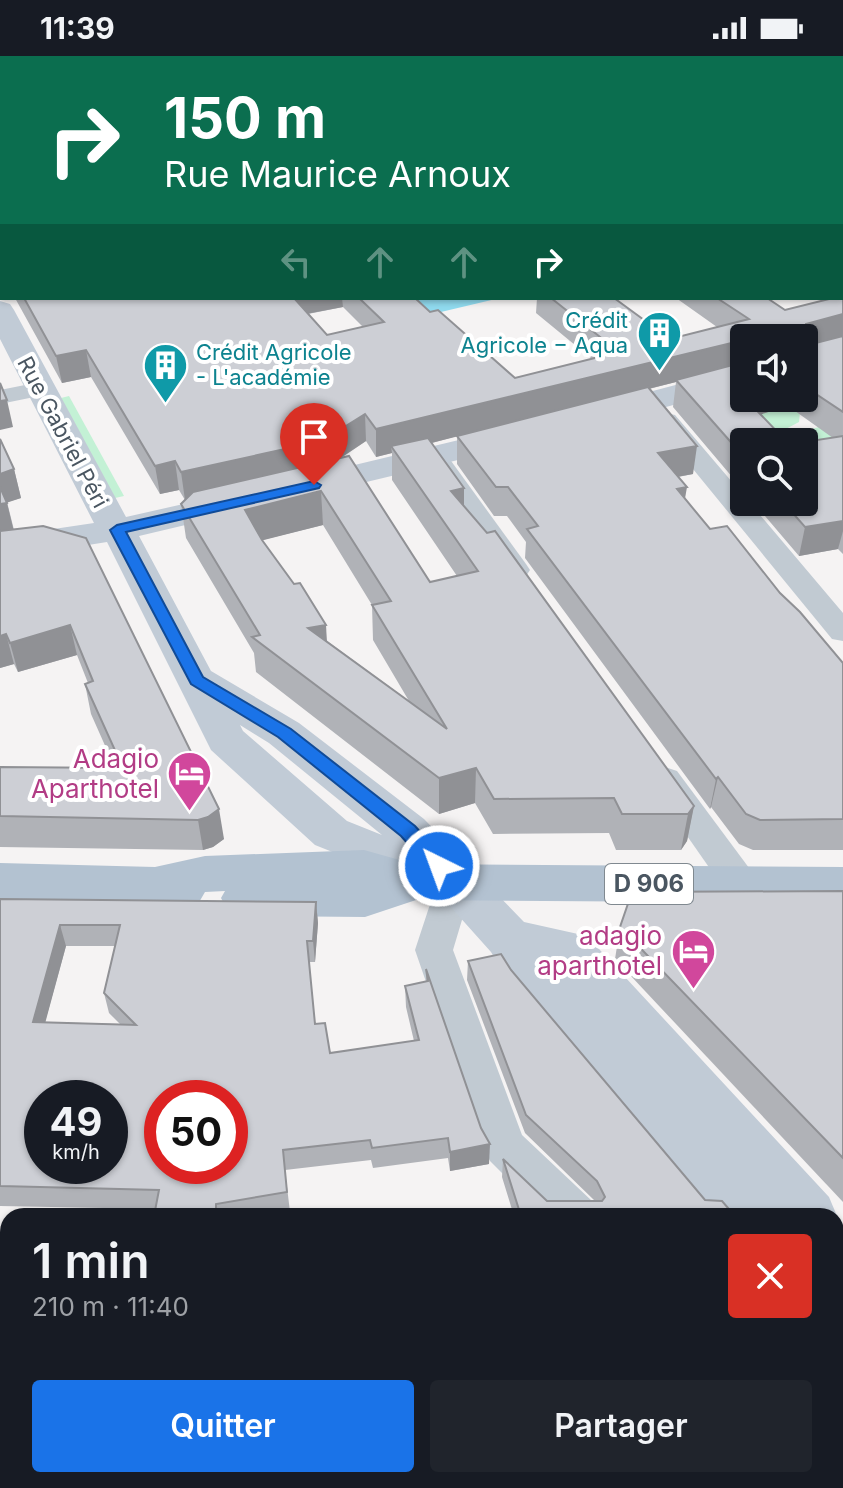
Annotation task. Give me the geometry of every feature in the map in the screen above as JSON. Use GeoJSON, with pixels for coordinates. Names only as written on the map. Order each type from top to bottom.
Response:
{"type":"FeatureCollection","features":[{"type":"Feature","properties":{"kind":"main road","name":"Rue Gabriel Péri"},"geometry":{"type":"LineString","coordinates":[[0,310],[226,740],[331,833],[434,883]]}},
{"type":"Feature","properties":{"kind":"main road"},"geometry":{"type":"LineString","coordinates":[[0,548],[117,530],[435,457],[730,380]]}},
{"type":"Feature","properties":{"kind":"main road","name":"D 906"},"geometry":{"type":"LineString","coordinates":[[0,881],[155,885],[208,897],[332,900],[365,899],[434,883],[843,885]]}},
{"type":"Feature","properties":{"kind":"main road"},"geometry":{"type":"LineString","coordinates":[[434,883],[509,938],[530,973],[732,1208]]}},
{"type":"Feature","properties":{"kind":"main road"},"geometry":{"type":"LineString","coordinates":[[509,938],[569,950],[801,1208]]}},
{"type":"Feature","properties":{"kind":"street"},"geometry":{"type":"LineString","coordinates":[[0,397],[40,389]]}},
{"type":"Feature","properties":{"kind":"street"},"geometry":{"type":"LineString","coordinates":[[651,402],[843,632]]}},
{"type":"Feature","properties":{"kind":"street"},"geometry":{"type":"LineString","coordinates":[[435,457],[534,595]]}},
{"type":"Feature","properties":{"kind":"street"},"geometry":{"type":"LineString","coordinates":[[644,749],[742,886]]}},
{"type":"Feature","properties":{"kind":"street"},"geometry":{"type":"LineString","coordinates":[[434,883],[434,950],[505,1147],[568,1208]]}},
{"type":"Feature","properties":{"kind":"green space"},"geometry":{"type":"Polygon","coordinates":[[[69,396],[124,496],[115,498],[61,398],[69,396]]]}},
{"type":"Feature","properties":{"kind":"green space"},"geometry":{"type":"Polygon","coordinates":[[[800,412],[799,422],[788,428],[739,428],[735,415],[800,412]]]}},
{"type":"Feature","properties":{"kind":"green space"},"geometry":{"type":"Polygon","coordinates":[[[843,420],[843,445],[818,460],[818,428],[816,428],[843,420]]]}},
{"type":"Feature","properties":{"kind":"water"},"geometry":{"type":"Polygon","coordinates":[[[406,300],[492,300],[424,316],[406,300]]]}},
{"type":"Feature","properties":{"kind":"building"},"geometry":{"type":"Polygon","coordinates":[[[25,300],[296,300],[327,335],[384,322],[361,300],[417,300],[430,312],[438,310],[515,378],[619,352],[554,300],[617,300],[670,339],[749,319],[720,300],[770,300],[785,310],[825,300],[843,300],[843,314],[806,324],[730,324],[730,343],[376,429],[365,414],[333,434],[335,438],[181,472],[175,461],[155,466],[86,350],[56,356],[25,300]]]}},
{"type":"Feature","properties":{"kind":"building"},"geometry":{"type":"Polygon","coordinates":[[[843,336],[843,412],[818,395],[818,342],[843,336]]]}},
{"type":"Feature","properties":{"kind":"building"},"geometry":{"type":"Polygon","coordinates":[[[730,366],[730,412],[758,412],[774,428],[730,428],[730,441],[676,380],[730,366]]]}},
{"type":"Feature","properties":{"kind":"building"},"geometry":{"type":"Polygon","coordinates":[[[0,383],[7,400],[0,401],[0,383]]]}},
{"type":"Feature","properties":{"kind":"building"},"geometry":{"type":"Polygon","coordinates":[[[648,387],[697,446],[658,453],[687,487],[677,489],[710,529],[727,526],[780,593],[843,663],[843,819],[760,820],[746,814],[718,777],[716,779],[527,529],[538,526],[508,487],[496,487],[457,436],[648,387]]]}},
{"type":"Feature","properties":{"kind":"building"},"geometry":{"type":"Polygon","coordinates":[[[843,436],[843,521],[805,527],[795,516],[818,516],[818,440],[843,436]]]}},
{"type":"Feature","properties":{"kind":"building"},"geometry":{"type":"Polygon","coordinates":[[[428,438],[464,488],[451,491],[487,533],[495,531],[694,806],[688,814],[622,814],[614,798],[494,799],[476,768],[439,778],[252,637],[260,635],[181,504],[193,492],[349,456],[430,582],[478,571],[391,446],[428,438]],[[321,491],[245,510],[262,540],[294,584],[300,583],[326,625],[308,628],[447,729],[372,605],[391,601],[321,491]]]}},
{"type":"Feature","properties":{"kind":"building"},"geometry":{"type":"Polygon","coordinates":[[[0,439],[14,469],[0,474],[0,439]]]}},
{"type":"Feature","properties":{"kind":"building"},"geometry":{"type":"Polygon","coordinates":[[[0,487],[7,503],[0,504],[0,487]]]}},
{"type":"Feature","properties":{"kind":"building"},"geometry":{"type":"Polygon","coordinates":[[[43,526],[86,538],[219,809],[208,817],[198,820],[0,816],[0,767],[123,768],[85,684],[93,681],[70,625],[10,643],[6,634],[0,636],[0,531],[43,526]]]}},
{"type":"Feature","properties":{"kind":"building"},"geometry":{"type":"Polygon","coordinates":[[[843,891],[843,1158],[620,927],[632,892],[843,891]]]}},
{"type":"Feature","properties":{"kind":"building"},"geometry":{"type":"Polygon","coordinates":[[[0,899],[316,902],[313,941],[307,941],[315,1024],[325,1023],[330,1053],[419,1040],[405,986],[428,981],[426,969],[481,1128],[490,1144],[450,1152],[448,1138],[372,1148],[370,1140],[283,1150],[287,1192],[216,1204],[216,1208],[156,1208],[159,1190],[0,1186],[0,899]],[[60,925],[33,1022],[136,1025],[104,993],[120,925],[60,925]]]}},
{"type":"Feature","properties":{"kind":"building"},"geometry":{"type":"Polygon","coordinates":[[[501,954],[511,970],[705,1200],[722,1201],[728,1208],[518,1208],[503,1159],[547,1201],[602,1201],[605,1197],[597,1181],[526,1115],[468,961],[501,954]]]}},
{"type":"Feature","properties":{"kind":"place","name":"Crédit Agricole − Aqua"},"geometry":{"type":"Point","coordinates":[659,372]}},
{"type":"Feature","properties":{"kind":"place","name":"Crédit Agricole - L'académie"},"geometry":{"type":"Point","coordinates":[165,404]}},
{"type":"Feature","properties":{"kind":"place","name":"Adagio Aparthotel"},"geometry":{"type":"Point","coordinates":[190,813]}},
{"type":"Feature","properties":{"kind":"place","name":"adagio aparthotel"},"geometry":{"type":"Point","coordinates":[693,990]}},
{"type":"Feature","properties":{"kind":"route"},"geometry":{"type":"LineString","coordinates":[[314,485],[117,530],[197,680],[284,733],[408,831],[439,866]]}}]}
